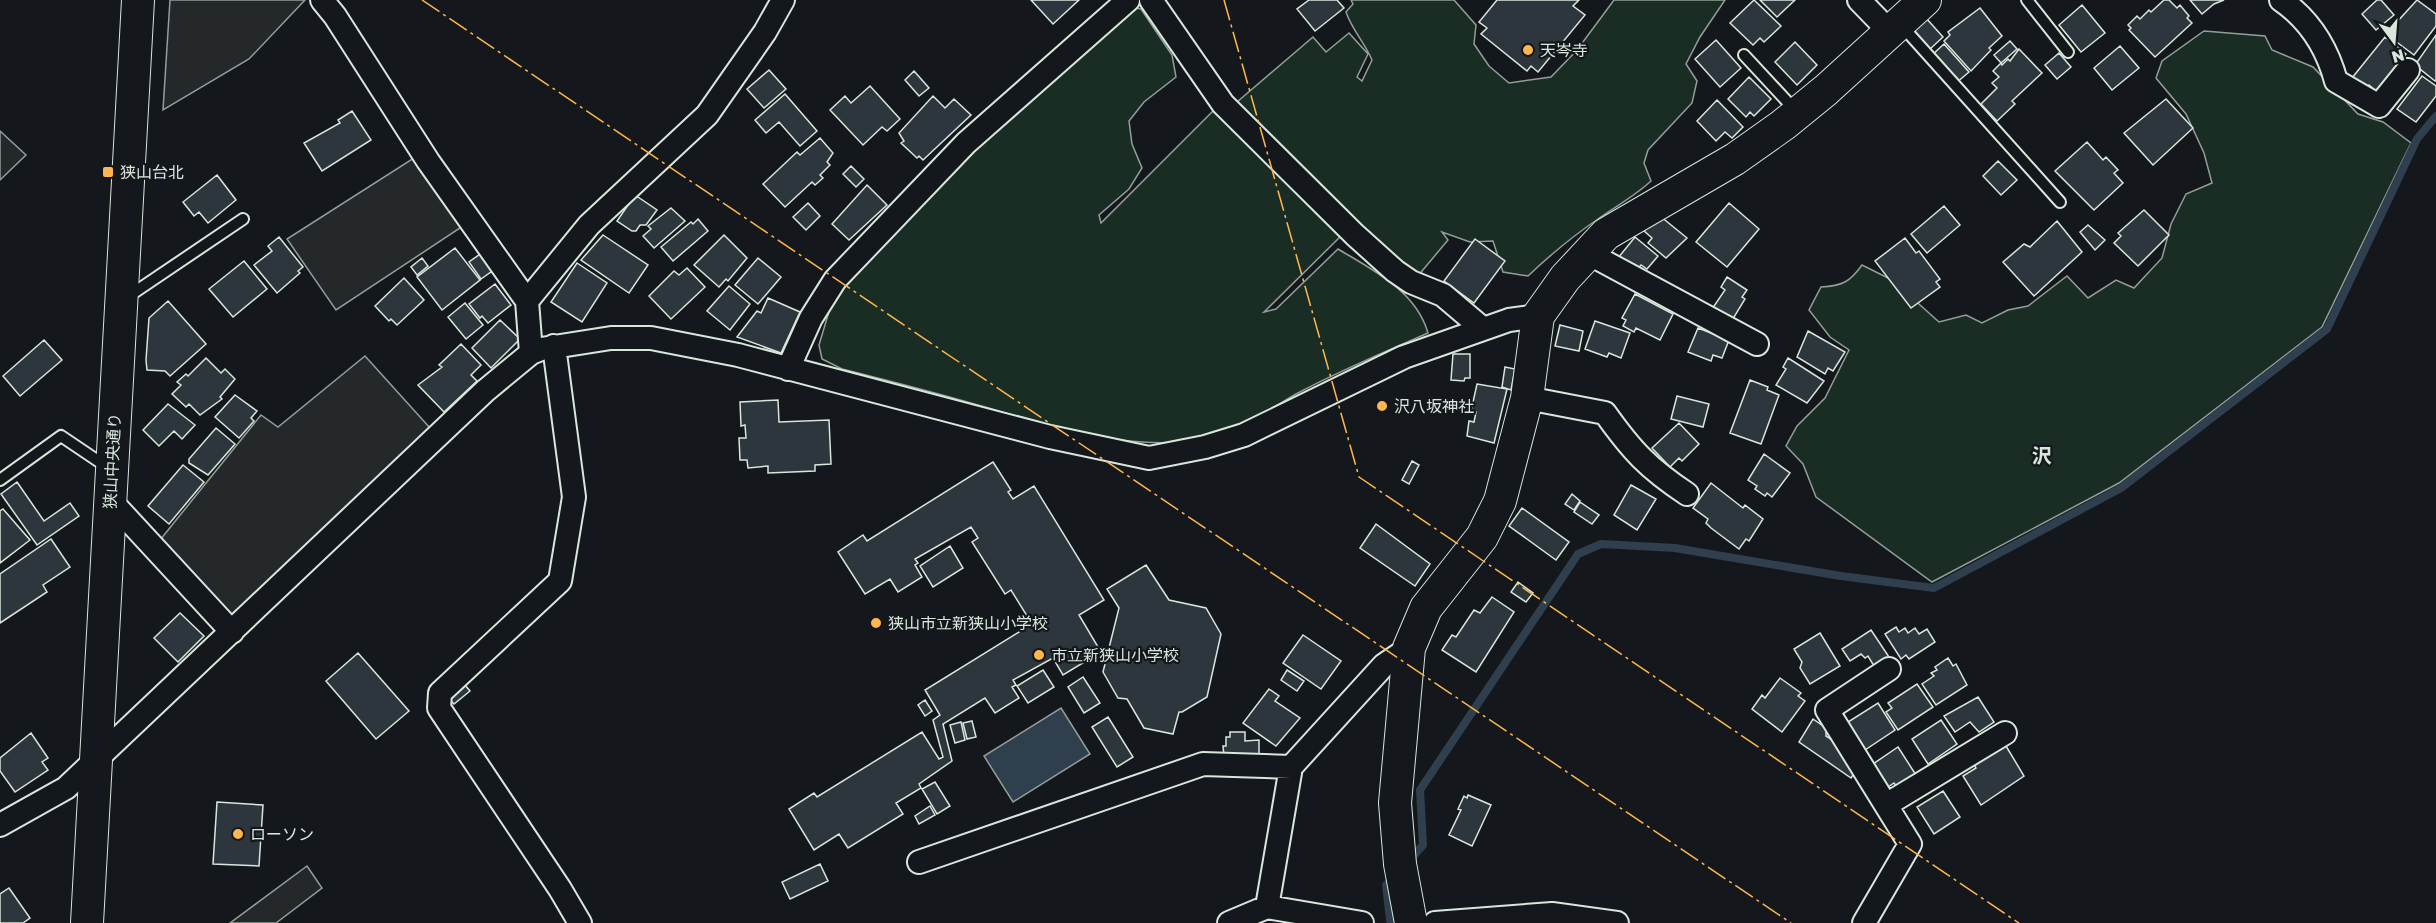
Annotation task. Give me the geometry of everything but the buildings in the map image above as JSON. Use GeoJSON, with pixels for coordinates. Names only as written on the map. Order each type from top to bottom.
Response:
{"type":"FeatureCollection","features":[{"type":"Feature","properties":{"kind":"street","name":"狭山中央通り"},"geometry":{"type":"LineString","coordinates":[[87,923],[138,0]]}},
{"type":"Feature","properties":{"kind":"street"},"geometry":{"type":"LineString","coordinates":[[322,0],[335,16],[428,161],[527,301],[531,353]]}},
{"type":"Feature","properties":{"kind":"street"},"geometry":{"type":"LineString","coordinates":[[527,301],[589,225],[707,115],[765,32],[783,0]]}},
{"type":"Feature","properties":{"kind":"street"},"geometry":{"type":"LineString","coordinates":[[788,369],[811,318],[835,280],[966,143],[1128,0]]}},
{"type":"Feature","properties":{"kind":"street"},"geometry":{"type":"LineString","coordinates":[[1151,0],[1224,104],[1355,235],[1395,271],[1412,282],[1443,295],[1482,328]]}},
{"type":"Feature","properties":{"kind":"street"},"geometry":{"type":"LineString","coordinates":[[1859,0],[1895,28]]}},
{"type":"Feature","properties":{"kind":"street"},"geometry":{"type":"LineString","coordinates":[[1411,923],[1400,864],[1395,803],[1408,648],[1426,608],[1482,537],[1496,510],[1508,479],[1527,398],[1538,316],[1565,278],[1606,234],[1735,159],[1797,113],[1925,0]]}},
{"type":"Feature","properties":{"kind":"street"},"geometry":{"type":"LineString","coordinates":[[2282,0],[2316,33],[2329,55],[2336,81],[2379,106],[2408,70]]}},
{"type":"Feature","properties":{"kind":"street"},"geometry":{"type":"LineString","coordinates":[[1588,253],[1757,344]]}},
{"type":"Feature","properties":{"kind":"street"},"geometry":{"type":"LineString","coordinates":[[0,825],[66,788],[485,390],[531,353],[554,346],[611,338],[651,338],[738,355],[1050,437],[1149,458],[1206,447],[1244,435],[1404,357],[1482,328],[1509,320],[1538,316]]}},
{"type":"Feature","properties":{"kind":"street"},"geometry":{"type":"LineString","coordinates":[[554,346],[574,496],[560,581],[440,693],[439,708],[560,889],[580,923]]}},
{"type":"Feature","properties":{"kind":"street"},"geometry":{"type":"LineString","coordinates":[[1527,398],[1605,412],[1624,439],[1652,470],[1687,494]]}},
{"type":"Feature","properties":{"kind":"street"},"geometry":{"type":"LineString","coordinates":[[111,485],[232,632]]}},
{"type":"Feature","properties":{"kind":"street"},"geometry":{"type":"LineString","coordinates":[[1267,907],[1291,767],[1384,665],[1408,648]]}},
{"type":"Feature","properties":{"kind":"street"},"geometry":{"type":"LineString","coordinates":[[1864,923],[1910,844],[1827,710],[1889,669]]}},
{"type":"Feature","properties":{"kind":"street"},"geometry":{"type":"LineString","coordinates":[[1886,805],[2005,733]]}},
{"type":"Feature","properties":{"kind":"street"},"geometry":{"type":"LineString","coordinates":[[919,862],[1203,764],[1291,767]]}},
{"type":"Feature","properties":{"kind":"street"},"geometry":{"type":"LineString","coordinates":[[1229,923],[1267,907],[1362,923]]}},
{"type":"Feature","properties":{"kind":"street"},"geometry":{"type":"LineString","coordinates":[[1435,923],[1552,914],[1617,923]]}},
{"type":"Feature","properties":{"kind":"lane"},"geometry":{"type":"LineString","coordinates":[[2026,0],[2068,52]]}},
{"type":"Feature","properties":{"kind":"lane"},"geometry":{"type":"LineString","coordinates":[[1895,28],[2060,201]]}},
{"type":"Feature","properties":{"kind":"lane"},"geometry":{"type":"LineString","coordinates":[[1744,56],[1797,113]]}},
{"type":"Feature","properties":{"kind":"lane"},"geometry":{"type":"LineString","coordinates":[[120,302],[243,219]]}},
{"type":"Feature","properties":{"kind":"lane"},"geometry":{"type":"LineString","coordinates":[[0,480],[61,436],[111,485]]}},
{"type":"Feature","properties":{"kind":"green space"},"geometry":{"type":"Polygon","coordinates":[[[1351,0],[1454,0],[1476,25],[1474,44],[1489,66],[1509,83],[1551,77],[1577,50],[1614,0],[1725,0],[1700,37],[1686,64],[1697,81],[1692,103],[1648,150],[1644,163],[1651,181],[1589,225],[1528,276],[1503,272],[1493,241],[1470,242],[1442,232],[1448,240],[1417,277],[1400,269],[1237,102],[1313,37],[1326,52],[1349,33],[1368,54],[1357,77],[1362,81],[1372,60],[1346,12],[1353,4],[1351,0]]]}},
{"type":"Feature","properties":{"kind":"green space"},"geometry":{"type":"Polygon","coordinates":[[[1131,7],[1141,9],[1172,55],[1176,77],[1144,102],[1129,121],[1132,144],[1142,168],[1129,189],[1099,215],[1101,223],[1216,108],[1344,233],[1264,312],[1276,309],[1338,249],[1392,283],[1414,305],[1428,333],[1329,377],[1228,432],[1202,439],[1173,442],[1115,439],[1058,428],[842,369],[822,359],[819,345],[836,288],[962,162],[1131,7]]]}},
{"type":"Feature","properties":{"kind":"green space"},"geometry":{"type":"Polygon","coordinates":[[[2204,31],[2265,36],[2272,50],[2313,67],[2358,114],[2383,122],[2411,143],[2322,327],[2119,483],[1932,582],[1816,497],[1803,464],[1786,446],[1797,426],[1825,398],[1849,350],[1830,337],[1809,310],[1821,287],[1835,286],[1845,282],[1862,265],[1892,280],[1939,322],[1966,315],[1982,323],[2008,310],[2028,306],[2067,276],[2088,298],[2116,280],[2134,288],[2162,258],[2171,224],[2186,194],[2212,183],[2204,153],[2186,114],[2156,78],[2162,61],[2204,31]]]}},
{"type":"Feature","properties":{"kind":"shaded area"},"geometry":{"type":"Polygon","coordinates":[[[170,0],[305,0],[249,59],[163,110],[170,0]]]}},
{"type":"Feature","properties":{"kind":"shaded area"},"geometry":{"type":"Polygon","coordinates":[[[0,131],[26,155],[0,180],[0,131]]]}},
{"type":"Feature","properties":{"kind":"shaded area"},"geometry":{"type":"Polygon","coordinates":[[[417,156],[466,224],[336,310],[287,239],[417,156]]]}},
{"type":"Feature","properties":{"kind":"shaded area"},"geometry":{"type":"Polygon","coordinates":[[[365,356],[430,428],[228,619],[160,540],[261,415],[278,427],[365,356]]]}},
{"type":"Feature","properties":{"kind":"shaded area"},"geometry":{"type":"Polygon","coordinates":[[[307,866],[322,888],[276,923],[230,923],[307,866]]]}},
{"type":"Feature","properties":{"kind":"water"},"geometry":{"type":"Polygon","coordinates":[[[1061,708],[1090,754],[1013,802],[984,756],[1061,708]]]}},
{"type":"Feature","properties":{"kind":"waterway"},"geometry":{"type":"LineString","coordinates":[[1415,854],[1423,845],[1420,790],[1578,554],[1601,544],[1675,548],[1841,576],[1934,588],[2121,488],[2327,329],[2417,139],[2436,116]]}},
{"type":"Feature","properties":{"kind":"waterway"},"geometry":{"type":"LineString","coordinates":[[1390,920],[1386,885],[1393,878]]}},
{"type":"Feature","properties":{"kind":"power"},"geometry":{"type":"LineString","coordinates":[[422,0],[1791,923]]}},
{"type":"Feature","properties":{"kind":"power"},"geometry":{"type":"LineString","coordinates":[[1224,0],[1359,477],[2019,923]]}},
{"type":"Feature","properties":{"kind":"place","name":"天岑寺"},"geometry":{"type":"Point","coordinates":[1528,50]}},
{"type":"Feature","properties":{"kind":"place","name":"狭山台北"},"geometry":{"type":"Point","coordinates":[108,172]}},
{"type":"Feature","properties":{"kind":"place","name":"沢八坂神社"},"geometry":{"type":"Point","coordinates":[1382,406]}},
{"type":"Feature","properties":{"kind":"place","name":"狭山市立新狭山小学校"},"geometry":{"type":"Point","coordinates":[876,623]}},
{"type":"Feature","properties":{"kind":"place","name":"市立新狭山小学校"},"geometry":{"type":"Point","coordinates":[1039,655]}},
{"type":"Feature","properties":{"kind":"place","name":"ローソン"},"geometry":{"type":"Point","coordinates":[238,834]}},
{"type":"Feature","properties":{"kind":"district","name":"沢"},"geometry":{"type":"Point","coordinates":[2042,456]}}]}
